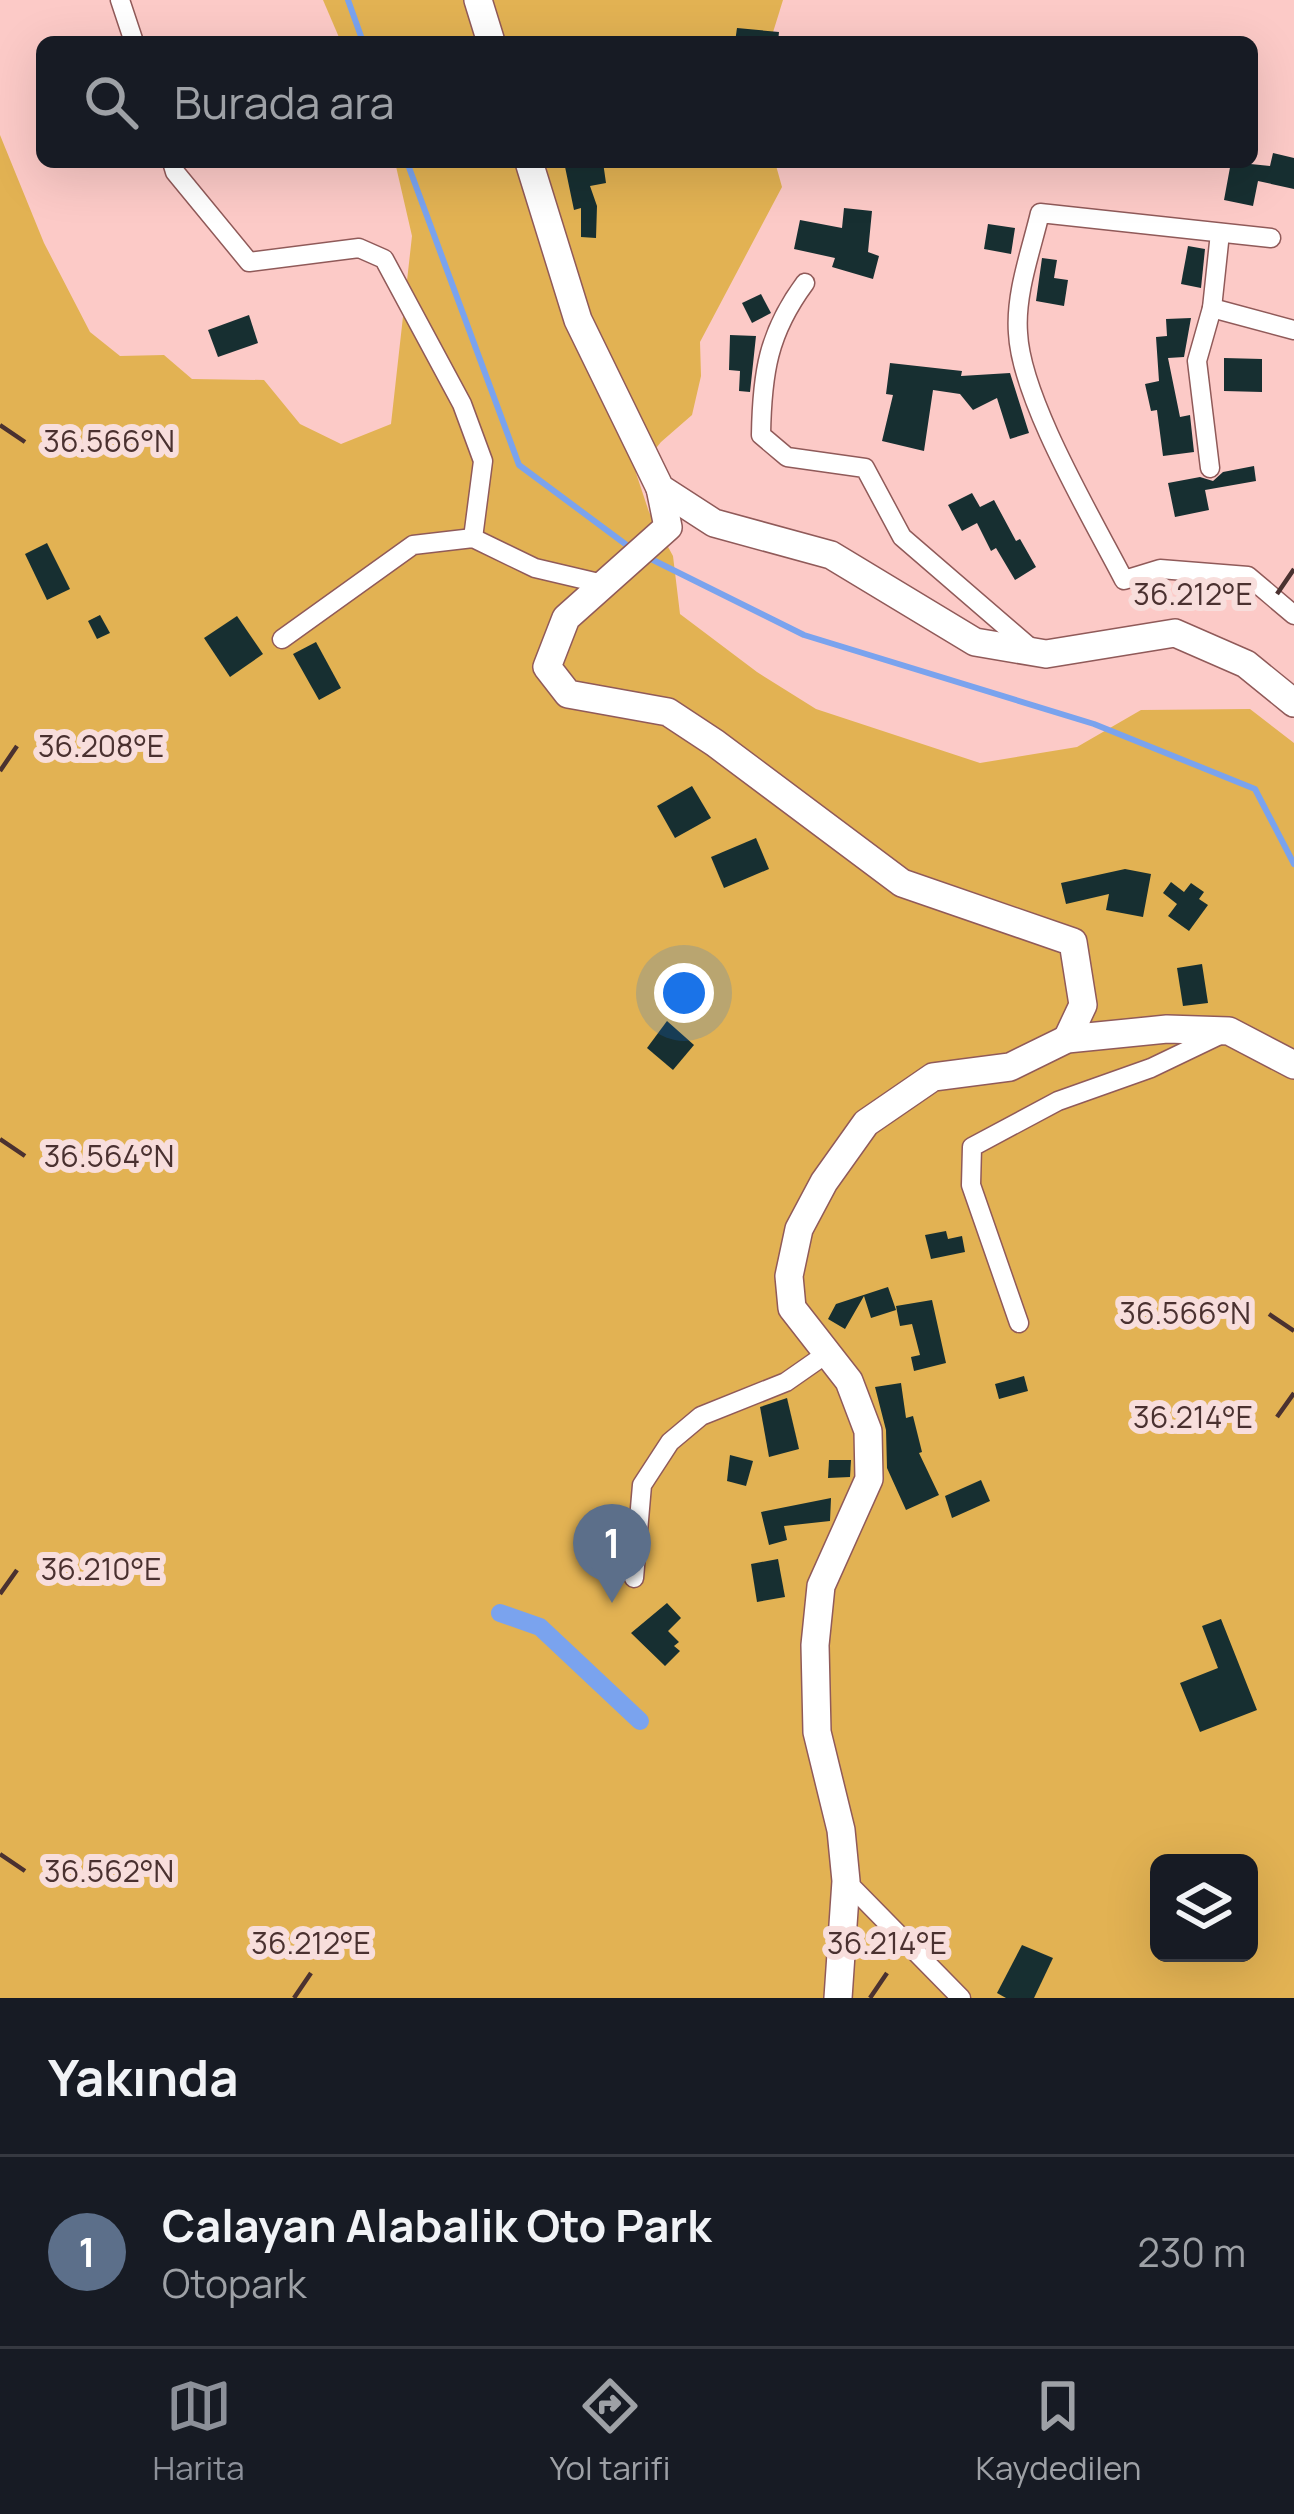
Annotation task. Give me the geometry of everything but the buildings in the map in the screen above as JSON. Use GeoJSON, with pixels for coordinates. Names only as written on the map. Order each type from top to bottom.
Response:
{"type":"FeatureCollection","features":[{"type":"Feature","properties":{"kind":"street"},"geometry":{"type":"LineString","coordinates":[[120,0],[132,36]]}},
{"type":"Feature","properties":{"kind":"street"},"geometry":{"type":"LineString","coordinates":[[478,0],[489,36]]}},
{"type":"Feature","properties":{"kind":"street"},"geometry":{"type":"LineString","coordinates":[[174,168],[250,262],[359,248],[383,260],[461,404],[483,461],[473,538]]}},
{"type":"Feature","properties":{"kind":"street"},"geometry":{"type":"LineString","coordinates":[[531,168],[578,320],[660,488],[668,527],[566,618],[547,667],[568,694],[668,712],[902,883],[1073,942],[1083,1005],[1067,1039]]}},
{"type":"Feature","properties":{"kind":"street"},"geometry":{"type":"LineString","coordinates":[[1271,238],[1040,213],[1024,279],[1018,333],[1035,400],[1124,580],[1160,569],[1248,576],[1294,615]]}},
{"type":"Feature","properties":{"kind":"street"},"geometry":{"type":"LineString","coordinates":[[1210,468],[1197,361],[1212,308],[1220,232]]}},
{"type":"Feature","properties":{"kind":"street"},"geometry":{"type":"LineString","coordinates":[[806,283],[781,316],[762,386],[761,435],[788,457],[865,468],[902,537],[1037,653]]}},
{"type":"Feature","properties":{"kind":"street"},"geometry":{"type":"LineString","coordinates":[[1212,308],[1294,330]]}},
{"type":"Feature","properties":{"kind":"street"},"geometry":{"type":"LineString","coordinates":[[660,488],[714,523],[831,555],[975,642],[1037,653],[1175,633],[1246,664],[1294,703]]}},
{"type":"Feature","properties":{"kind":"street"},"geometry":{"type":"LineString","coordinates":[[282,639],[413,545],[473,538],[536,568],[603,584]]}},
{"type":"Feature","properties":{"kind":"street"},"geometry":{"type":"LineString","coordinates":[[838,1998],[846,1881],[841,1830],[817,1732],[815,1646],[821,1586],[869,1479],[868,1431],[849,1381],[791,1308],[789,1276],[800,1229],[824,1182],[866,1124],[933,1077],[1010,1066],[1067,1039],[1167,1029],[1229,1031],[1294,1065]]}},
{"type":"Feature","properties":{"kind":"street"},"geometry":{"type":"LineString","coordinates":[[1019,1322],[970,1185],[972,1147],[1058,1102],[1151,1068],[1229,1031]]}},
{"type":"Feature","properties":{"kind":"street"},"geometry":{"type":"LineString","coordinates":[[634,1578],[642,1485],[670,1442],[701,1415],[785,1382],[829,1352]]}},
{"type":"Feature","properties":{"kind":"street"},"geometry":{"type":"LineString","coordinates":[[846,1881],[961,1998]]}},
{"type":"Feature","properties":{"kind":"shaded area"},"geometry":{"type":"Polygon","coordinates":[[[323,0],[783,0],[772,36],[338,36],[323,0]]]}},
{"type":"Feature","properties":{"kind":"shaded area"},"geometry":{"type":"Polygon","coordinates":[[[0,135],[44,243],[90,332],[120,356],[164,355],[192,379],[264,380],[300,424],[341,444],[391,424],[412,236],[396,168],[777,168],[782,187],[700,342],[701,376],[692,415],[636,473],[649,512],[673,556],[680,614],[816,709],[980,763],[1077,747],[1141,710],[1250,709],[1294,743],[1294,1998],[0,1998],[0,135]]]}},
{"type":"Feature","properties":{"kind":"waterway"},"geometry":{"type":"LineString","coordinates":[[348,0],[361,36]]}},
{"type":"Feature","properties":{"kind":"waterway"},"geometry":{"type":"LineString","coordinates":[[409,168],[519,465],[632,549]]}},
{"type":"Feature","properties":{"kind":"waterway"},"geometry":{"type":"LineString","coordinates":[[649,558],[804,635],[1094,724],[1255,789],[1294,864]]}},
{"type":"Feature","properties":{"kind":"waterway"},"geometry":{"type":"LineString","coordinates":[[500,1613],[540,1627],[640,1721]]}},
{"type":"Feature","properties":{"kind":"place","name":"Calayan Alabalik Oto Park"},"geometry":{"type":"Point","coordinates":[612,1603]}}]}
